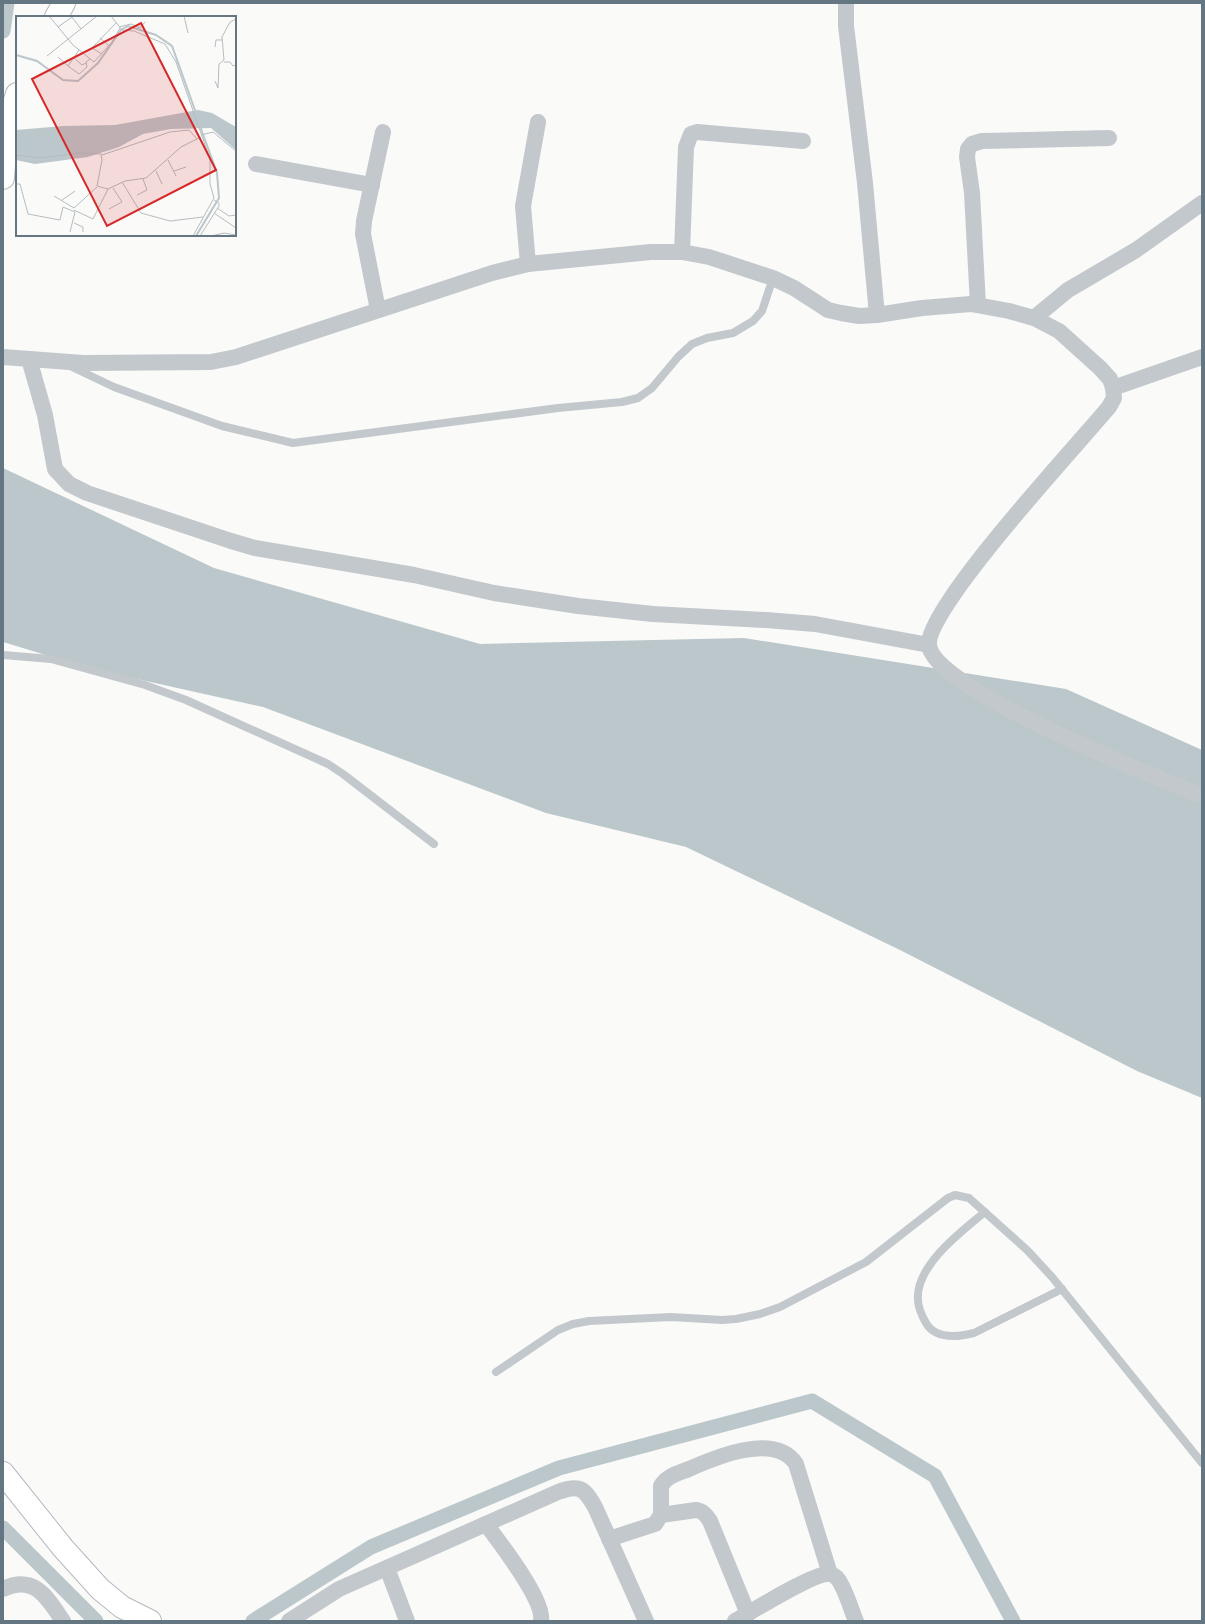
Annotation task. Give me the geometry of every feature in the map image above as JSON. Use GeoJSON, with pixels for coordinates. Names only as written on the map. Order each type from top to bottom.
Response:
{"type":"FeatureCollection","features":[{"type":"Feature","properties":{"kind":"street"},"geometry":{"type":"LineString","coordinates":[[57,16],[64,3]]}},
{"type":"Feature","properties":{"kind":"street"},"geometry":{"type":"LineString","coordinates":[[846,3],[846,26],[865,183],[877,315]]}},
{"type":"Feature","properties":{"kind":"street"},"geometry":{"type":"LineString","coordinates":[[3,178],[7,125],[16,97]]}},
{"type":"Feature","properties":{"kind":"street"},"geometry":{"type":"LineString","coordinates":[[528,264],[523,206],[538,122]]}},
{"type":"Feature","properties":{"kind":"street"},"geometry":{"type":"LineString","coordinates":[[378,310],[364,234],[364,221],[383,132]]}},
{"type":"Feature","properties":{"kind":"street"},"geometry":{"type":"LineString","coordinates":[[682,252],[686,147],[691,134],[697,132],[803,141]]}},
{"type":"Feature","properties":{"kind":"street"},"geometry":{"type":"LineString","coordinates":[[978,306],[972,193],[967,157],[968,149],[972,144],[982,141],[1109,138]]}},
{"type":"Feature","properties":{"kind":"street"},"geometry":{"type":"LineString","coordinates":[[256,164],[372,185]]}},
{"type":"Feature","properties":{"kind":"street"},"geometry":{"type":"LineString","coordinates":[[1034,318],[1068,290],[1136,250],[1202,203]]}},
{"type":"Feature","properties":{"kind":"street"},"geometry":{"type":"LineString","coordinates":[[3,357],[83,363],[211,362],[236,357],[492,273],[528,264],[651,252],[682,252],[709,257],[773,278],[794,288],[828,310],[859,316],[877,315],[922,308],[971,304],[1034,318],[1059,331],[1078,346],[1110,379],[1114,398],[1109,407],[967,573],[935,626],[929,645],[937,660],[957,678],[1003,706],[1121,762],[1202,796]]}},
{"type":"Feature","properties":{"kind":"street"},"geometry":{"type":"LineString","coordinates":[[1112,388],[1202,357]]}},
{"type":"Feature","properties":{"kind":"street"},"geometry":{"type":"LineString","coordinates":[[29,359],[45,415],[55,469],[62,478],[69,484],[87,493],[231,541],[255,548],[414,575],[494,593],[570,605],[653,614],[815,624],[929,645]]}},
{"type":"Feature","properties":{"kind":"street"},"geometry":{"type":"LineString","coordinates":[[609,1539],[655,1524],[661,1515],[660,1486],[669,1478],[718,1457],[739,1451],[760,1449],[774,1450],[786,1454],[796,1464],[830,1574]]}},
{"type":"Feature","properties":{"kind":"street"},"geometry":{"type":"LineString","coordinates":[[3,1473],[63,1548],[100,1589],[122,1607],[150,1621]]}},
{"type":"Feature","properties":{"kind":"street"},"geometry":{"type":"LineString","coordinates":[[289,1621],[339,1589],[558,1492],[570,1487],[577,1487],[586,1493],[609,1539],[646,1621]]}},
{"type":"Feature","properties":{"kind":"street"},"geometry":{"type":"LineString","coordinates":[[661,1515],[696,1510],[701,1511],[706,1515],[710,1521],[741,1618],[806,1582],[823,1575],[830,1574],[837,1578],[841,1584],[856,1621]]}},
{"type":"Feature","properties":{"kind":"street"},"geometry":{"type":"LineString","coordinates":[[486,1524],[526,1581],[539,1608],[541,1621]]}},
{"type":"Feature","properties":{"kind":"street"},"geometry":{"type":"LineString","coordinates":[[387,1568],[407,1621]]}},
{"type":"Feature","properties":{"kind":"street"},"geometry":{"type":"LineString","coordinates":[[3,1588],[12,1584],[29,1584],[45,1596],[63,1621]]}},
{"type":"Feature","properties":{"kind":"lane"},"geometry":{"type":"LineString","coordinates":[[58,361],[114,387],[222,426],[293,443],[558,408],[622,402],[638,398],[652,388],[678,357],[692,344],[707,338],[733,333],[753,321],[762,311],[773,278]]}},
{"type":"Feature","properties":{"kind":"lane"},"geometry":{"type":"LineString","coordinates":[[3,655],[51,659],[145,685],[193,703],[328,764],[434,844]]}},
{"type":"Feature","properties":{"kind":"lane"},"geometry":{"type":"LineString","coordinates":[[496,1372],[558,1330],[573,1324],[589,1321],[671,1317],[722,1320],[760,1314],[787,1304],[866,1262],[948,1198],[955,1195],[969,1198],[1027,1250],[1062,1289],[1202,1463]]}},
{"type":"Feature","properties":{"kind":"lane"},"geometry":{"type":"LineString","coordinates":[[985,1212],[950,1241],[927,1271],[920,1286],[918,1301],[921,1314],[927,1325],[935,1332],[944,1335],[958,1337],[974,1333],[1062,1289]]}},
{"type":"Feature","properties":{"kind":"shaded area"},"geometry":{"type":"Polygon","coordinates":[[[3,468],[214,568],[480,644],[744,638],[1066,689],[1202,750],[1202,1098],[1137,1071],[900,950],[686,847],[546,813],[263,707],[92,669],[3,642],[3,468]]]}},
{"type":"Feature","properties":{"kind":"waterway"},"geometry":{"type":"LineString","coordinates":[[3,31],[7,3]]}},
{"type":"Feature","properties":{"kind":"waterway"},"geometry":{"type":"LineString","coordinates":[[253,1621],[371,1547],[559,1468],[812,1401],[935,1476],[1013,1621]]}},
{"type":"Feature","properties":{"kind":"waterway"},"geometry":{"type":"LineString","coordinates":[[3,1528],[96,1621]]}}]}
